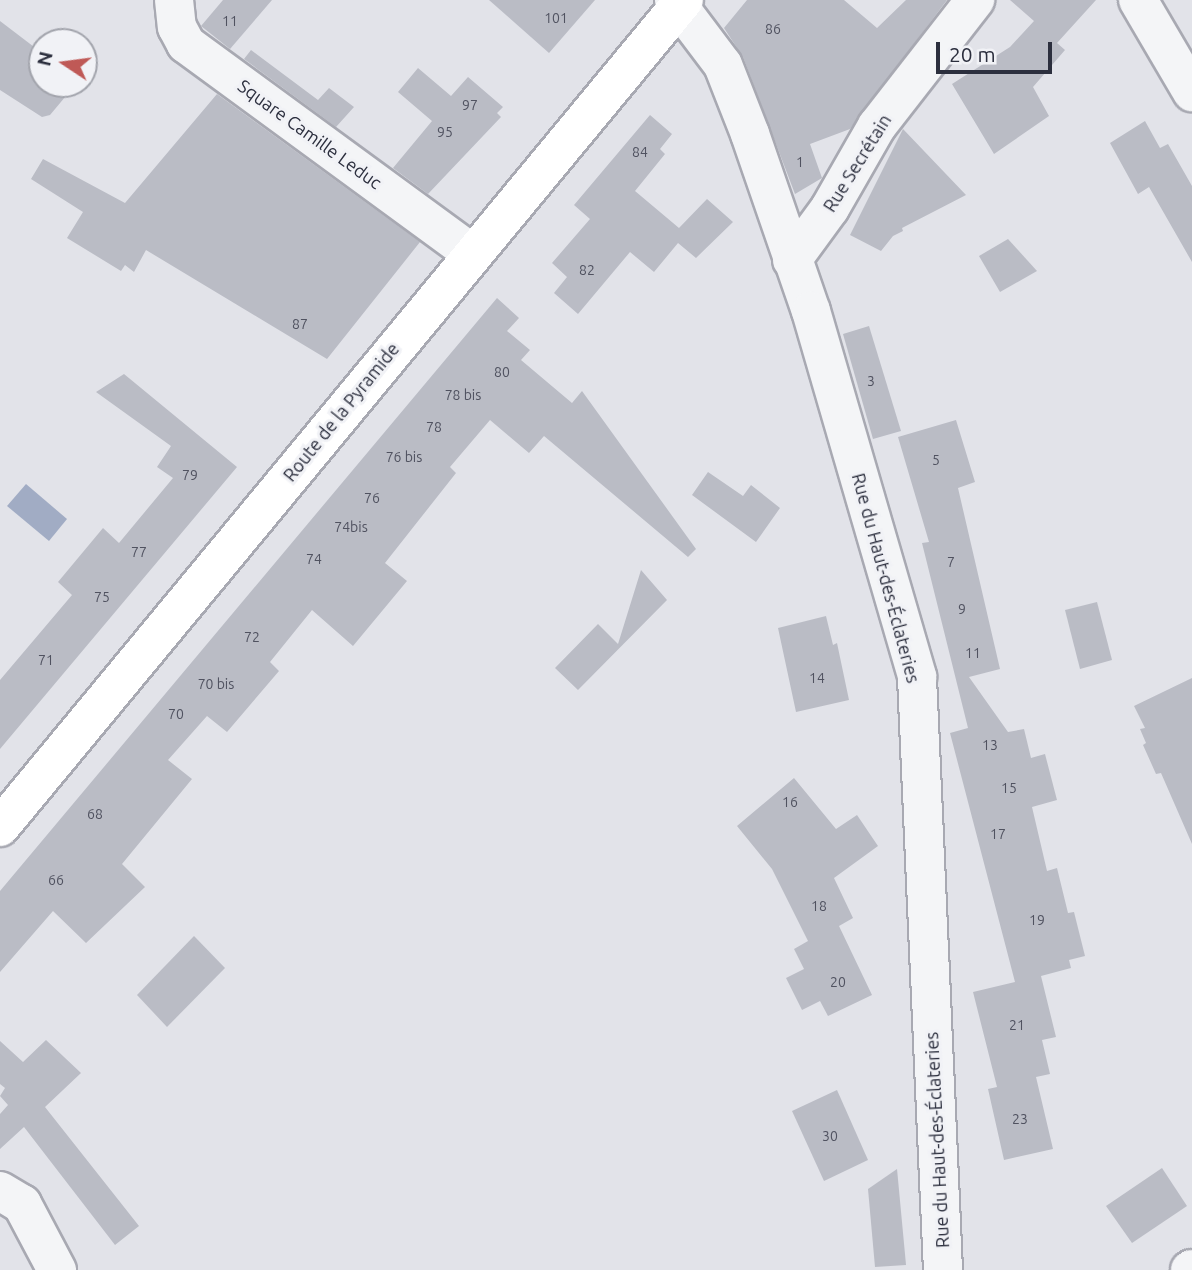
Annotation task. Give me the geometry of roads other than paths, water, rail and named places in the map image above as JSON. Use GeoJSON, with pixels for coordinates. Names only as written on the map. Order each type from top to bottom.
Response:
{"type":"FeatureCollection","features":[{"type":"Feature","properties":{"kind":"main road","name":"Route de la Pyramide"},"geometry":{"type":"LineString","coordinates":[[0,827],[679,2]]}},
{"type":"Feature","properties":{"kind":"street","name":"Square Camille Leduc"},"geometry":{"type":"LineString","coordinates":[[174,0],[177,27],[186,44],[472,253]]}},
{"type":"Feature","properties":{"kind":"street","name":"Rue Secrétain"},"geometry":{"type":"LineString","coordinates":[[792,260],[830,208],[877,126],[975,0]]}},
{"type":"Feature","properties":{"kind":"street"},"geometry":{"type":"LineString","coordinates":[[1138,0],[1192,92]]}},
{"type":"Feature","properties":{"kind":"street","name":"Rue du Haut-des-Éclateries"},"geometry":{"type":"LineString","coordinates":[[679,2],[713,48],[727,74],[811,311],[917,677],[943,1270]]}},
{"type":"Feature","properties":{"kind":"street"},"geometry":{"type":"LineString","coordinates":[[0,1191],[22,1204],[57,1270]]}},
{"type":"Feature","properties":{"kind":"water"},"geometry":{"type":"Polygon","coordinates":[[[26,484],[67,519],[49,541],[7,506],[26,484]]]}}]}
